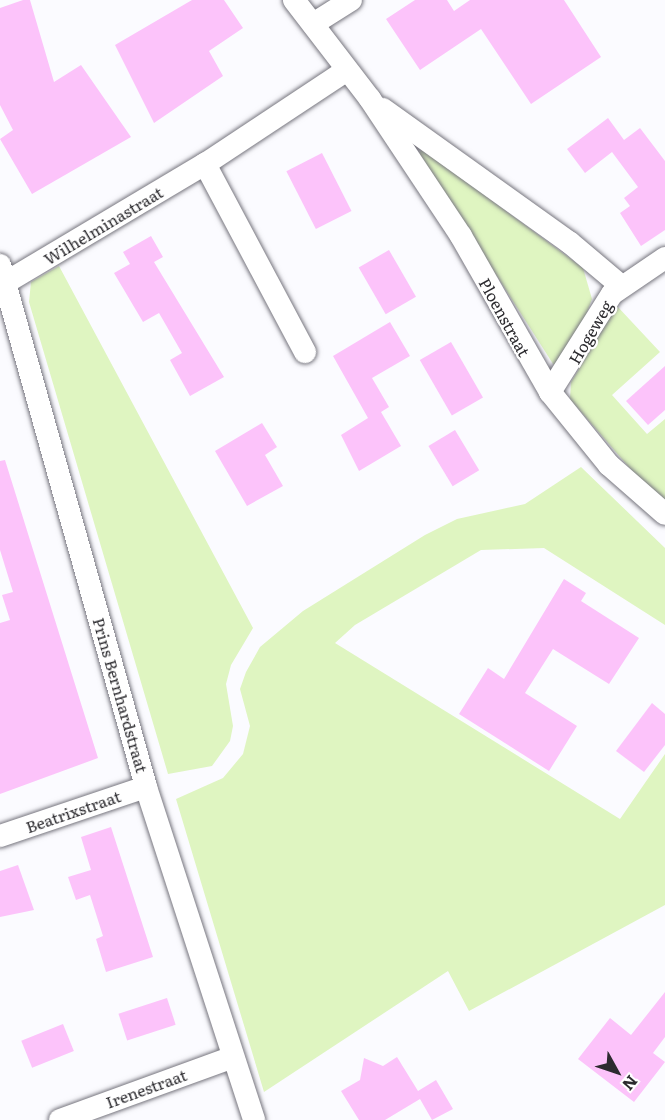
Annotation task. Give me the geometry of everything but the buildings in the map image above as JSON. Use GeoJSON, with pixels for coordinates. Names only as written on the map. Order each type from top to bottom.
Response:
{"type":"FeatureCollection","features":[{"type":"Feature","properties":{"kind":"street","name":"Ploenstraat"},"geometry":{"type":"LineString","coordinates":[[294,0],[313,24],[344,72],[370,99],[461,236],[550,392],[609,465],[665,514]]}},
{"type":"Feature","properties":{"kind":"street"},"geometry":{"type":"LineString","coordinates":[[313,24],[351,0]]}},
{"type":"Feature","properties":{"kind":"street","name":"Wilhelminastraat"},"geometry":{"type":"LineString","coordinates":[[2,278],[205,164],[344,72]]}},
{"type":"Feature","properties":{"kind":"street","name":"Ploenstraat"},"geometry":{"type":"LineString","coordinates":[[370,99],[569,242],[620,285]]}},
{"type":"Feature","properties":{"kind":"street"},"geometry":{"type":"LineString","coordinates":[[205,164],[305,352]]}},
{"type":"Feature","properties":{"kind":"street","name":"Hogeweg"},"geometry":{"type":"LineString","coordinates":[[550,392],[620,285],[665,258]]}},
{"type":"Feature","properties":{"kind":"street","name":"Prins Bernhardstraat"},"geometry":{"type":"LineString","coordinates":[[2,278],[146,787],[254,1120]]}},
{"type":"Feature","properties":{"kind":"street","name":"Beatrixstraat"},"geometry":{"type":"LineString","coordinates":[[0,836],[146,787]]}},
{"type":"Feature","properties":{"kind":"street","name":"Irenestraat"},"geometry":{"type":"LineString","coordinates":[[60,1120],[233,1057]]}},
{"type":"Feature","properties":{"kind":"green space"},"geometry":{"type":"Polygon","coordinates":[[[422,149],[583,268],[592,299],[582,326],[555,367],[419,154],[422,149]]]}},
{"type":"Feature","properties":{"kind":"green space"},"geometry":{"type":"Polygon","coordinates":[[[59,266],[253,628],[231,665],[226,684],[233,726],[230,741],[212,766],[168,774],[29,302],[31,282],[59,266]]]}},
{"type":"Feature","properties":{"kind":"green space"},"geometry":{"type":"Polygon","coordinates":[[[617,306],[660,352],[612,395],[647,434],[665,419],[665,509],[570,399],[571,382],[617,306]]]}},
{"type":"Feature","properties":{"kind":"green space"},"geometry":{"type":"Polygon","coordinates":[[[581,467],[665,548],[665,625],[544,548],[481,550],[355,625],[335,643],[620,819],[665,754],[665,905],[469,1011],[448,971],[264,1092],[176,799],[223,778],[243,754],[250,726],[240,689],[246,672],[260,647],[303,611],[425,535],[457,519],[525,504],[581,467]]]}}]}
